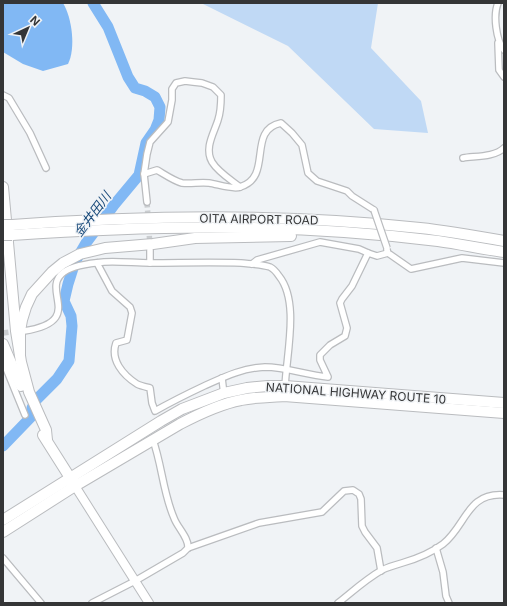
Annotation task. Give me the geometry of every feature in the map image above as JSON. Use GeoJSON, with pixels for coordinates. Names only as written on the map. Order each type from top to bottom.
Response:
{"type":"FeatureCollection","features":[{"type":"Feature","properties":{"kind":"highway"},"geometry":{"type":"LineString","coordinates":[[3,187],[16,331],[28,396]]}},
{"type":"Feature","properties":{"kind":"highway","name":"OITA AIRPORT ROAD"},"geometry":{"type":"LineString","coordinates":[[7,227],[86,219],[236,217],[329,220],[421,228],[504,241]]}},
{"type":"Feature","properties":{"kind":"highway","name":"OITA AIRPORT ROAD"},"geometry":{"type":"LineString","coordinates":[[7,227],[80,230],[247,227],[347,232],[439,241],[504,252]]}},
{"type":"Feature","properties":{"kind":"highway"},"geometry":{"type":"LineString","coordinates":[[20,354],[20,331],[22,320],[32,294],[62,263],[91,250],[195,238],[317,236],[439,241]]}},
{"type":"Feature","properties":{"kind":"highway"},"geometry":{"type":"LineString","coordinates":[[3,246],[13,350],[20,381]]}},
{"type":"Feature","properties":{"kind":"highway"},"geometry":{"type":"LineString","coordinates":[[3,344],[28,396],[41,432],[73,482]]}},
{"type":"Feature","properties":{"kind":"highway","name":"NATIONAL HIGHWAY ROUTE 10"},"geometry":{"type":"LineString","coordinates":[[3,532],[73,482],[182,409],[224,393],[247,388],[504,413]]}},
{"type":"Feature","properties":{"kind":"highway","name":"NATIONAL HIGHWAY ROUTE 10"},"geometry":{"type":"LineString","coordinates":[[3,520],[153,440],[198,414],[226,404],[247,399],[284,391],[504,403]]}},
{"type":"Feature","properties":{"kind":"street"},"geometry":{"type":"LineString","coordinates":[[498,3],[496,17],[499,70],[504,77]]}},
{"type":"Feature","properties":{"kind":"street"},"geometry":{"type":"LineString","coordinates":[[498,41],[504,50]]}},
{"type":"Feature","properties":{"kind":"street"},"geometry":{"type":"LineString","coordinates":[[147,202],[144,174],[150,142],[168,122],[172,100],[172,88],[176,83],[185,81],[202,83],[213,87],[221,95],[219,119],[211,140],[209,154],[212,162],[240,188]]}},
{"type":"Feature","properties":{"kind":"street"},"geometry":{"type":"LineString","coordinates":[[3,95],[9,98],[30,133],[46,168]]}},
{"type":"Feature","properties":{"kind":"street"},"geometry":{"type":"LineString","coordinates":[[144,174],[157,170],[181,183],[207,183],[240,188],[248,184],[256,174],[259,166],[263,134],[271,127],[281,123],[302,145],[308,173],[317,182],[347,192],[374,210],[387,251],[411,269],[462,258],[504,263]]}},
{"type":"Feature","properties":{"kind":"street"},"geometry":{"type":"LineString","coordinates":[[463,158],[490,154],[504,148]]}},
{"type":"Feature","properties":{"kind":"street"},"geometry":{"type":"LineString","coordinates":[[252,264],[257,260],[320,242],[360,249],[377,256],[387,251]]}},
{"type":"Feature","properties":{"kind":"street"},"geometry":{"type":"LineString","coordinates":[[150,250],[150,263]]}},
{"type":"Feature","properties":{"kind":"street"},"geometry":{"type":"LineString","coordinates":[[97,263],[112,291],[130,307],[132,313],[127,340],[116,343],[114,359],[123,372],[138,385],[150,388],[152,403],[155,411],[177,398],[243,370],[265,367],[285,369],[312,376],[328,377],[320,360],[320,355],[330,345],[346,336],[347,328],[340,303],[352,286],[368,253]]}},
{"type":"Feature","properties":{"kind":"street"},"geometry":{"type":"LineString","coordinates":[[24,331],[48,325],[56,317],[59,303],[56,292],[56,284],[60,275],[68,270],[81,266],[106,262],[224,262],[252,264],[271,268],[278,274],[285,284],[288,294],[291,319],[284,391]]}},
{"type":"Feature","properties":{"kind":"street"},"geometry":{"type":"LineString","coordinates":[[3,361],[25,415]]}},
{"type":"Feature","properties":{"kind":"street"},"geometry":{"type":"LineString","coordinates":[[222,378],[226,404]]}},
{"type":"Feature","properties":{"kind":"street"},"geometry":{"type":"LineString","coordinates":[[153,440],[157,451],[169,507],[188,548]]}},
{"type":"Feature","properties":{"kind":"street"},"geometry":{"type":"LineString","coordinates":[[73,482],[149,603]]}},
{"type":"Feature","properties":{"kind":"street"},"geometry":{"type":"LineString","coordinates":[[92,603],[136,581],[188,548],[259,523],[322,512],[344,491],[353,490],[359,494],[361,499],[362,526],[377,548],[381,571]]}},
{"type":"Feature","properties":{"kind":"street"},"geometry":{"type":"LineString","coordinates":[[338,603],[381,571],[418,558],[444,543],[466,513],[478,501],[490,496],[504,495]]}},
{"type":"Feature","properties":{"kind":"street"},"geometry":{"type":"LineString","coordinates":[[436,548],[443,572],[446,596],[449,603]]}},
{"type":"Feature","properties":{"kind":"street"},"geometry":{"type":"LineString","coordinates":[[3,558],[41,603]]}},
{"type":"Feature","properties":{"kind":"shaded area"},"geometry":{"type":"Polygon","coordinates":[[[201,3],[378,3],[371,48],[421,101],[428,133],[374,129],[288,46],[201,3]]]}},
{"type":"Feature","properties":{"kind":"water"},"geometry":{"type":"Polygon","coordinates":[[[3,3],[63,3],[69,17],[72,33],[72,50],[68,64],[43,71],[23,64],[3,52],[3,3]]]}},
{"type":"Feature","properties":{"kind":"waterway","name":"金井田川"},"geometry":{"type":"LineString","coordinates":[[3,446],[31,417],[32,408],[36,400],[57,379],[69,361],[72,326],[71,316],[64,301],[75,262],[86,243],[114,205],[139,175],[146,143],[155,130],[159,120],[160,107],[155,97],[145,91],[135,88],[128,77],[108,27],[93,3]]}},
{"type":"Feature","properties":{"kind":"tunnel"},"geometry":{"type":"LineString","coordinates":[[147,202],[150,246]]}},
{"type":"Feature","properties":{"kind":"tunnel"},"geometry":{"type":"LineString","coordinates":[[3,333],[17,331]]}}]}
